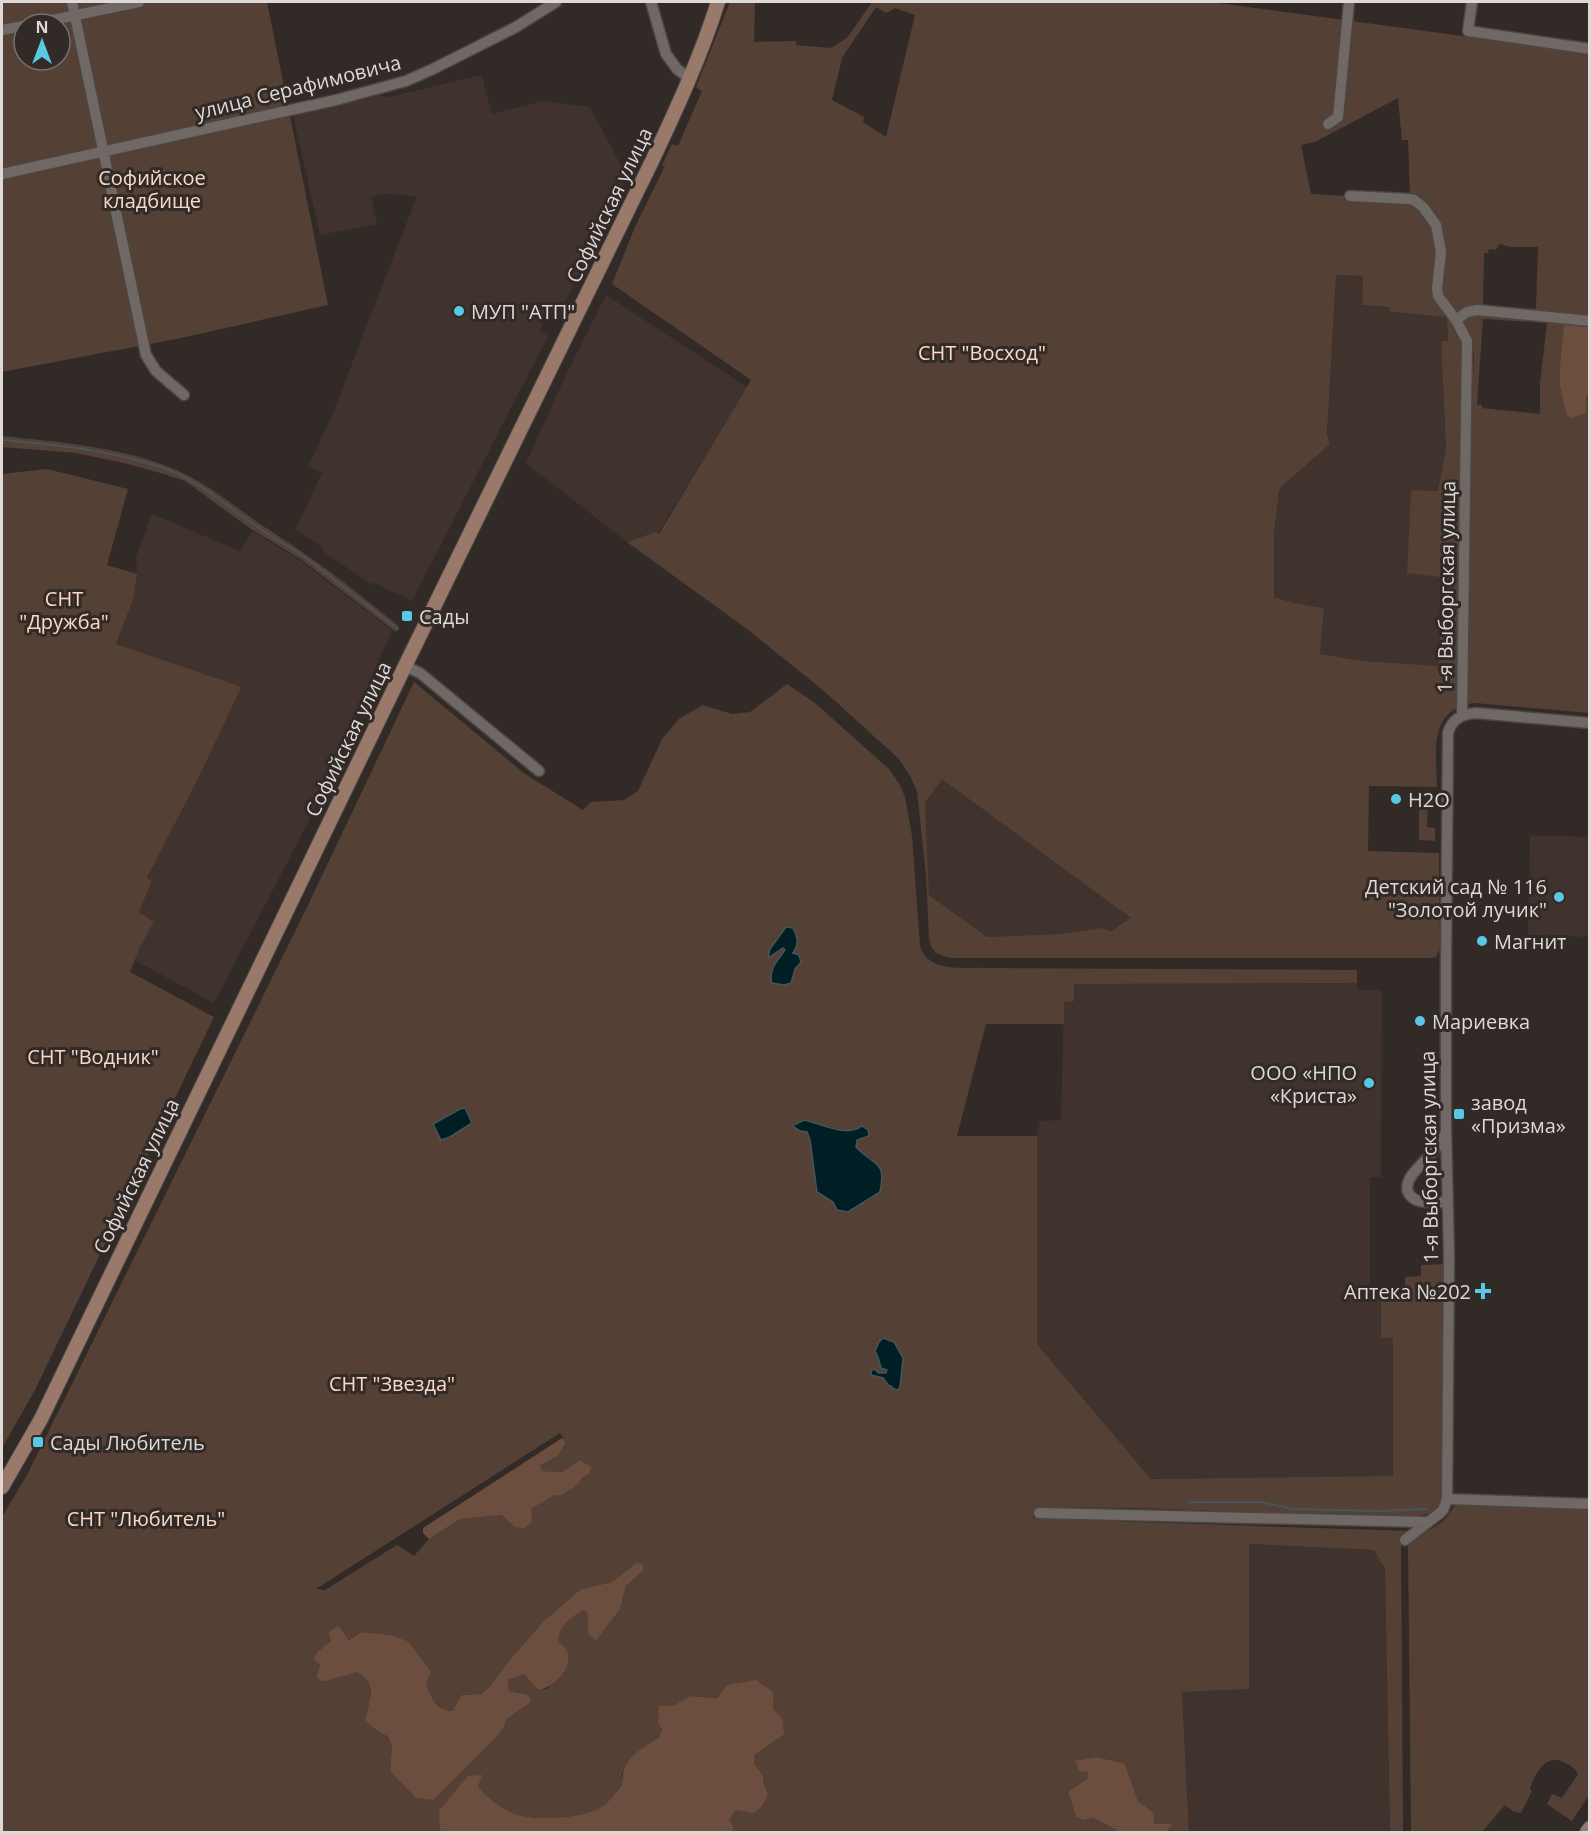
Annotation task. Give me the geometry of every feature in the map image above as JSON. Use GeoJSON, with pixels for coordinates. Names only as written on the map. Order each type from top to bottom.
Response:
{"type":"FeatureCollection","features":[{"type":"Feature","properties":{"kind":"main road","name":"Софийская улица"},"geometry":{"type":"LineString","coordinates":[[2,1487],[40,1419],[648,170],[707,36],[718,2]]}},
{"type":"Feature","properties":{"kind":"main road"},"geometry":{"type":"LineString","coordinates":[[1587,1833],[1590,1828]]}},
{"type":"Feature","properties":{"kind":"street"},"geometry":{"type":"LineString","coordinates":[[72,2],[146,355],[156,371],[184,395]]}},
{"type":"Feature","properties":{"kind":"street"},"geometry":{"type":"LineString","coordinates":[[72,16],[139,2]]}},
{"type":"Feature","properties":{"kind":"street","name":"улица Серафимовича"},"geometry":{"type":"LineString","coordinates":[[2,174],[336,100],[406,81],[516,27],[556,2]]}},
{"type":"Feature","properties":{"kind":"street"},"geometry":{"type":"LineString","coordinates":[[651,2],[666,54],[677,69],[689,78]]}},
{"type":"Feature","properties":{"kind":"street"},"geometry":{"type":"LineString","coordinates":[[1328,124],[1338,117],[1349,2]]}},
{"type":"Feature","properties":{"kind":"street"},"geometry":{"type":"LineString","coordinates":[[1472,2],[1468,31],[1590,48]]}},
{"type":"Feature","properties":{"kind":"street","name":"1-я Выборгская улица"},"geometry":{"type":"LineString","coordinates":[[1350,196],[1409,199],[1423,207],[1436,225],[1440,241],[1438,296],[1465,336],[1468,355],[1462,716],[1449,728],[1447,743],[1448,1499]]}},
{"type":"Feature","properties":{"kind":"street"},"geometry":{"type":"LineString","coordinates":[[1456,320],[1467,312],[1477,310],[1590,321]]}},
{"type":"Feature","properties":{"kind":"street"},"geometry":{"type":"LineString","coordinates":[[405,666],[420,673],[539,771]]}},
{"type":"Feature","properties":{"kind":"street"},"geometry":{"type":"LineString","coordinates":[[1462,716],[1476,713],[1590,723]]}},
{"type":"Feature","properties":{"kind":"street"},"geometry":{"type":"LineString","coordinates":[[1446,1128],[1440,1146],[1410,1176],[1407,1187],[1411,1196],[1416,1200],[1448,1202]]}},
{"type":"Feature","properties":{"kind":"street"},"geometry":{"type":"LineString","coordinates":[[1405,1540],[1443,1510],[1448,1499],[1590,1504]]}},
{"type":"Feature","properties":{"kind":"street"},"geometry":{"type":"LineString","coordinates":[[1039,1513],[1427,1522]]}},
{"type":"Feature","properties":{"kind":"shaded area"},"geometry":{"type":"Polygon","coordinates":[[[482,75],[492,114],[543,101],[590,107],[628,175],[558,317],[547,312],[540,330],[548,336],[412,601],[374,582],[372,585],[321,550],[323,547],[295,530],[322,473],[308,466],[331,418],[417,196],[384,194],[371,197],[377,224],[320,235],[293,116],[380,95],[388,97],[482,75]]]}},
{"type":"Feature","properties":{"kind":"shaded area"},"geometry":{"type":"Polygon","coordinates":[[[1336,275],[1363,276],[1362,305],[1391,307],[1393,312],[1447,316],[1448,341],[1441,342],[1446,448],[1438,491],[1411,491],[1407,572],[1441,576],[1439,666],[1364,661],[1320,654],[1324,608],[1274,597],[1274,535],[1279,491],[1330,443],[1327,434],[1336,275]]]}},
{"type":"Feature","properties":{"kind":"shaded area"},"geometry":{"type":"Polygon","coordinates":[[[606,295],[747,387],[658,534],[655,532],[627,542],[526,463],[564,379],[606,295]]]}},
{"type":"Feature","properties":{"kind":"shaded area"},"geometry":{"type":"Polygon","coordinates":[[[1564,325],[1589,326],[1590,393],[1586,396],[1586,413],[1571,418],[1567,416],[1560,386],[1564,325]]]}},
{"type":"Feature","properties":{"kind":"shaded area"},"geometry":{"type":"Polygon","coordinates":[[[152,514],[240,551],[252,531],[294,556],[392,630],[312,815],[214,1003],[134,960],[154,923],[139,912],[152,881],[147,879],[241,688],[116,644],[134,597],[137,574],[136,557],[152,514]]]}},
{"type":"Feature","properties":{"kind":"shaded area"},"geometry":{"type":"Polygon","coordinates":[[[943,778],[1131,918],[1112,931],[1100,928],[1062,934],[987,937],[929,895],[925,803],[943,778]]]}},
{"type":"Feature","properties":{"kind":"shaded area","name":"Детский сад № 116 \"Золотой лучик\""},"geometry":{"type":"Polygon","coordinates":[[[1530,835],[1589,837],[1589,937],[1528,935],[1530,835]]]}},
{"type":"Feature","properties":{"kind":"shaded area"},"geometry":{"type":"Polygon","coordinates":[[[1357,983],[1358,990],[1382,990],[1381,1177],[1370,1177],[1370,1287],[1381,1287],[1381,1337],[1393,1337],[1394,1477],[1151,1479],[1037,1344],[1037,1136],[1040,1121],[1061,1120],[1064,1001],[1074,984],[1357,983]]]}},
{"type":"Feature","properties":{"kind":"shaded area"},"geometry":{"type":"Polygon","coordinates":[[[562,1438],[566,1442],[558,1456],[540,1465],[542,1471],[562,1472],[580,1460],[591,1467],[589,1474],[562,1495],[555,1495],[531,1509],[532,1522],[524,1528],[515,1527],[502,1515],[460,1519],[429,1539],[423,1533],[423,1528],[562,1438]]]}},
{"type":"Feature","properties":{"kind":"shaded area"},"geometry":{"type":"Polygon","coordinates":[[[1248,1544],[1374,1550],[1385,1569],[1390,1832],[1189,1832],[1182,1691],[1249,1689],[1248,1544]]]}},
{"type":"Feature","properties":{"kind":"shaded area"},"geometry":{"type":"Polygon","coordinates":[[[637,1563],[643,1564],[643,1571],[626,1586],[620,1609],[596,1641],[588,1634],[587,1612],[583,1610],[570,1619],[560,1631],[558,1642],[567,1651],[568,1659],[564,1671],[555,1681],[539,1690],[524,1674],[508,1680],[509,1691],[530,1695],[531,1702],[507,1719],[502,1731],[434,1800],[416,1798],[390,1771],[392,1746],[388,1737],[365,1720],[371,1693],[364,1677],[357,1672],[322,1682],[316,1677],[320,1665],[314,1659],[317,1652],[331,1641],[329,1632],[338,1626],[349,1640],[361,1632],[391,1635],[408,1641],[431,1672],[426,1682],[434,1701],[441,1708],[452,1711],[462,1695],[481,1694],[490,1686],[545,1620],[581,1589],[612,1582],[637,1563]]]}},
{"type":"Feature","properties":{"kind":"shaded area"},"geometry":{"type":"Polygon","coordinates":[[[756,1680],[773,1692],[773,1709],[782,1718],[784,1734],[754,1755],[754,1764],[763,1775],[768,1794],[762,1806],[754,1813],[736,1810],[729,1820],[734,1828],[732,1832],[445,1832],[440,1830],[439,1811],[468,1776],[483,1775],[478,1786],[481,1790],[515,1814],[548,1818],[573,1816],[595,1810],[606,1804],[622,1785],[628,1761],[659,1738],[662,1729],[658,1723],[659,1706],[673,1706],[689,1696],[718,1698],[727,1685],[756,1680]]]}},
{"type":"Feature","properties":{"kind":"shaded area"},"geometry":{"type":"Polygon","coordinates":[[[1096,1757],[1125,1764],[1138,1801],[1154,1813],[1154,1824],[1172,1824],[1167,1832],[1117,1832],[1093,1818],[1084,1820],[1076,1817],[1068,1792],[1088,1778],[1088,1772],[1079,1771],[1075,1761],[1096,1757]]]}},
{"type":"Feature","properties":{"kind":"green space","name":"Софийское кладбище"},"geometry":{"type":"Polygon","coordinates":[[[2,2],[267,2],[328,305],[181,338],[2,372],[2,2]]]}},
{"type":"Feature","properties":{"kind":"green space","name":"СНТ \"Восход\""},"geometry":{"type":"Polygon","coordinates":[[[730,2],[755,2],[754,42],[796,41],[796,45],[831,48],[847,38],[872,2],[1211,2],[1589,53],[1589,319],[1459,313],[1462,342],[1457,708],[1448,714],[1438,732],[1437,787],[1369,786],[1368,851],[1439,853],[1440,949],[1436,957],[950,958],[933,950],[929,938],[926,876],[917,791],[899,759],[824,691],[747,629],[627,542],[655,532],[659,534],[751,380],[612,284],[635,227],[665,166],[662,165],[672,144],[678,146],[702,91],[696,87],[730,2]],[[876,7],[842,58],[832,100],[864,117],[863,122],[886,137],[915,15],[895,8],[886,13],[876,7]],[[1398,98],[1315,142],[1301,145],[1311,194],[1345,196],[1346,190],[1369,191],[1369,194],[1410,196],[1408,140],[1402,140],[1398,98]],[[1499,244],[1496,250],[1489,249],[1488,253],[1484,253],[1483,306],[1528,310],[1536,308],[1538,247],[1511,247],[1499,244]],[[1336,275],[1327,434],[1330,444],[1279,491],[1274,535],[1274,597],[1324,608],[1320,654],[1364,661],[1439,666],[1441,577],[1407,573],[1411,490],[1438,491],[1446,448],[1441,341],[1448,341],[1447,317],[1393,312],[1390,311],[1390,307],[1362,305],[1363,276],[1336,275]],[[942,779],[925,803],[929,895],[987,937],[1062,934],[1100,928],[1112,931],[1131,918],[942,779]]]}},
{"type":"Feature","properties":{"kind":"green space"},"geometry":{"type":"Polygon","coordinates":[[[1473,314],[1589,324],[1586,396],[1589,393],[1589,713],[1467,704],[1474,353],[1471,337],[1461,321],[1473,314]],[[1483,319],[1477,405],[1482,405],[1482,408],[1540,414],[1540,383],[1547,323],[1483,319]]]}},
{"type":"Feature","properties":{"kind":"green space"},"geometry":{"type":"Polygon","coordinates":[[[2,436],[106,449],[147,459],[180,472],[215,492],[317,562],[399,626],[396,632],[299,558],[251,529],[185,481],[124,463],[76,453],[2,447],[2,436]]]}},
{"type":"Feature","properties":{"kind":"green space"},"geometry":{"type":"Polygon","coordinates":[[[47,469],[128,489],[107,565],[137,574],[134,597],[116,644],[241,688],[199,777],[147,878],[152,881],[139,912],[154,922],[139,949],[130,972],[214,1017],[35,1390],[2,1448],[2,474],[47,469]]]}},
{"type":"Feature","properties":{"kind":"green space"},"geometry":{"type":"Polygon","coordinates":[[[414,682],[525,774],[583,810],[591,802],[624,800],[638,791],[662,739],[680,718],[703,705],[732,714],[750,712],[787,684],[815,703],[889,769],[900,785],[905,797],[912,836],[920,946],[930,961],[947,967],[967,968],[1357,970],[1357,983],[1074,984],[1074,1001],[1064,1002],[1064,1024],[986,1024],[957,1136],[1037,1136],[1037,1344],[1151,1479],[1393,1476],[1393,1338],[1381,1337],[1381,1291],[1405,1291],[1405,1277],[1421,1276],[1421,1265],[1444,1264],[1443,1485],[1439,1505],[1432,1512],[1411,1517],[1135,1508],[1041,1507],[1033,1511],[1033,1518],[1044,1519],[1411,1531],[1401,1541],[1403,1832],[1390,1832],[1385,1569],[1374,1550],[1249,1544],[1249,1689],[1182,1692],[1189,1832],[1167,1832],[1171,1824],[1154,1824],[1154,1813],[1138,1801],[1125,1764],[1088,1772],[1088,1778],[1068,1792],[1076,1817],[1084,1820],[1093,1818],[1117,1832],[732,1832],[734,1828],[728,1820],[764,1785],[763,1775],[754,1764],[754,1755],[782,1718],[773,1710],[773,1692],[718,1698],[689,1696],[673,1706],[659,1739],[644,1747],[622,1773],[622,1785],[608,1802],[595,1810],[573,1816],[535,1818],[515,1814],[481,1790],[478,1786],[483,1775],[440,1830],[445,1832],[2,1832],[2,1517],[27,1475],[309,903],[414,682]],[[812,1122],[807,1132],[817,1192],[833,1202],[837,1210],[855,1208],[862,1202],[873,1198],[873,1159],[856,1147],[857,1140],[868,1130],[862,1126],[854,1130],[845,1130],[812,1122]],[[876,1349],[882,1363],[888,1369],[878,1378],[883,1378],[886,1383],[900,1387],[903,1358],[898,1349],[876,1349]],[[560,1433],[316,1589],[325,1590],[397,1545],[414,1556],[429,1539],[460,1519],[503,1515],[515,1527],[531,1509],[575,1487],[583,1477],[580,1460],[562,1472],[542,1471],[539,1465],[558,1456],[566,1442],[560,1433]],[[637,1564],[612,1582],[581,1589],[545,1620],[490,1686],[481,1694],[462,1695],[452,1711],[444,1710],[432,1700],[408,1641],[391,1635],[361,1632],[349,1640],[338,1627],[331,1641],[317,1652],[320,1665],[316,1677],[322,1682],[357,1671],[364,1676],[371,1693],[365,1720],[388,1737],[392,1746],[390,1771],[434,1800],[502,1731],[507,1719],[531,1702],[530,1695],[509,1691],[508,1680],[524,1673],[539,1690],[546,1689],[562,1674],[558,1636],[565,1623],[583,1609],[587,1612],[588,1634],[596,1641],[620,1609],[626,1586],[643,1571],[637,1564]]]}},
{"type":"Feature","properties":{"kind":"green space"},"geometry":{"type":"Polygon","coordinates":[[[1428,800],[1427,827],[1435,828],[1435,841],[1419,840],[1419,809],[1428,800]]]}},
{"type":"Feature","properties":{"kind":"green space"},"geometry":{"type":"Polygon","coordinates":[[[1456,1504],[1589,1507],[1589,1795],[1572,1821],[1547,1804],[1552,1794],[1562,1798],[1578,1774],[1568,1764],[1551,1760],[1542,1766],[1535,1777],[1530,1788],[1532,1791],[1521,1813],[1514,1812],[1505,1805],[1482,1832],[1411,1832],[1408,1543],[1442,1522],[1456,1504]]]}},
{"type":"Feature","properties":{"kind":"water"},"geometry":{"type":"Polygon","coordinates":[[[786,927],[793,928],[795,932],[797,943],[793,953],[799,955],[801,962],[795,969],[791,983],[784,985],[772,983],[771,973],[785,950],[783,948],[768,958],[770,949],[786,927]]]}},
{"type":"Feature","properties":{"kind":"water"},"geometry":{"type":"Polygon","coordinates":[[[465,1108],[472,1123],[441,1140],[433,1124],[465,1108]]]}},
{"type":"Feature","properties":{"kind":"water"},"geometry":{"type":"Polygon","coordinates":[[[804,1120],[833,1129],[849,1131],[862,1126],[868,1130],[869,1136],[857,1140],[856,1147],[880,1168],[882,1181],[880,1192],[848,1212],[837,1210],[833,1202],[817,1192],[807,1132],[792,1126],[804,1120]]]}},
{"type":"Feature","properties":{"kind":"water"},"geometry":{"type":"Polygon","coordinates":[[[883,1338],[894,1342],[903,1358],[898,1390],[889,1386],[883,1378],[871,1375],[874,1369],[879,1373],[886,1373],[887,1370],[881,1368],[875,1351],[883,1338]]]}},
{"type":"Feature","properties":{"kind":"waterway"},"geometry":{"type":"LineString","coordinates":[[2,440],[104,453],[144,462],[176,473],[303,556],[398,629]]}},
{"type":"Feature","properties":{"kind":"waterway"},"geometry":{"type":"LineString","coordinates":[[1190,1502],[1261,1502],[1292,1509],[1379,1511],[1426,1509]]}},
{"type":"Feature","properties":{"kind":"place","name":"МУП \"АТП\""},"geometry":{"type":"Point","coordinates":[459,311]}},
{"type":"Feature","properties":{"kind":"place","name":"Сады"},"geometry":{"type":"Point","coordinates":[407,616]}},
{"type":"Feature","properties":{"kind":"place","name":"H2O"},"geometry":{"type":"Point","coordinates":[1396,799]}},
{"type":"Feature","properties":{"kind":"place","name":"Детский сад № 116 \"Золотой лучик\""},"geometry":{"type":"Point","coordinates":[1559,897]}},
{"type":"Feature","properties":{"kind":"place","name":"Магнит"},"geometry":{"type":"Point","coordinates":[1482,941]}},
{"type":"Feature","properties":{"kind":"place","name":"Мариевка"},"geometry":{"type":"Point","coordinates":[1420,1021]}},
{"type":"Feature","properties":{"kind":"place","name":"ООО «НПО «Криста»"},"geometry":{"type":"Point","coordinates":[1369,1083]}},
{"type":"Feature","properties":{"kind":"place","name":"завод «Призма»"},"geometry":{"type":"Point","coordinates":[1459,1114]}},
{"type":"Feature","properties":{"kind":"place","name":"Аптека №202"},"geometry":{"type":"Point","coordinates":[1483,1291]}},
{"type":"Feature","properties":{"kind":"place","name":"Сады Любитель"},"geometry":{"type":"Point","coordinates":[38,1442]}},
{"type":"Feature","properties":{"kind":"park label","name":"СНТ \"Дружба\""},"geometry":{"type":"Point","coordinates":[64,610]}},
{"type":"Feature","properties":{"kind":"park label","name":"СНТ \"Водник\""},"geometry":{"type":"Point","coordinates":[93,1056]}},
{"type":"Feature","properties":{"kind":"park label","name":"СНТ \"Звезда\""},"geometry":{"type":"Point","coordinates":[392,1383]}},
{"type":"Feature","properties":{"kind":"park label","name":"СНТ \"Любитель\""},"geometry":{"type":"Point","coordinates":[146,1518]}}]}
